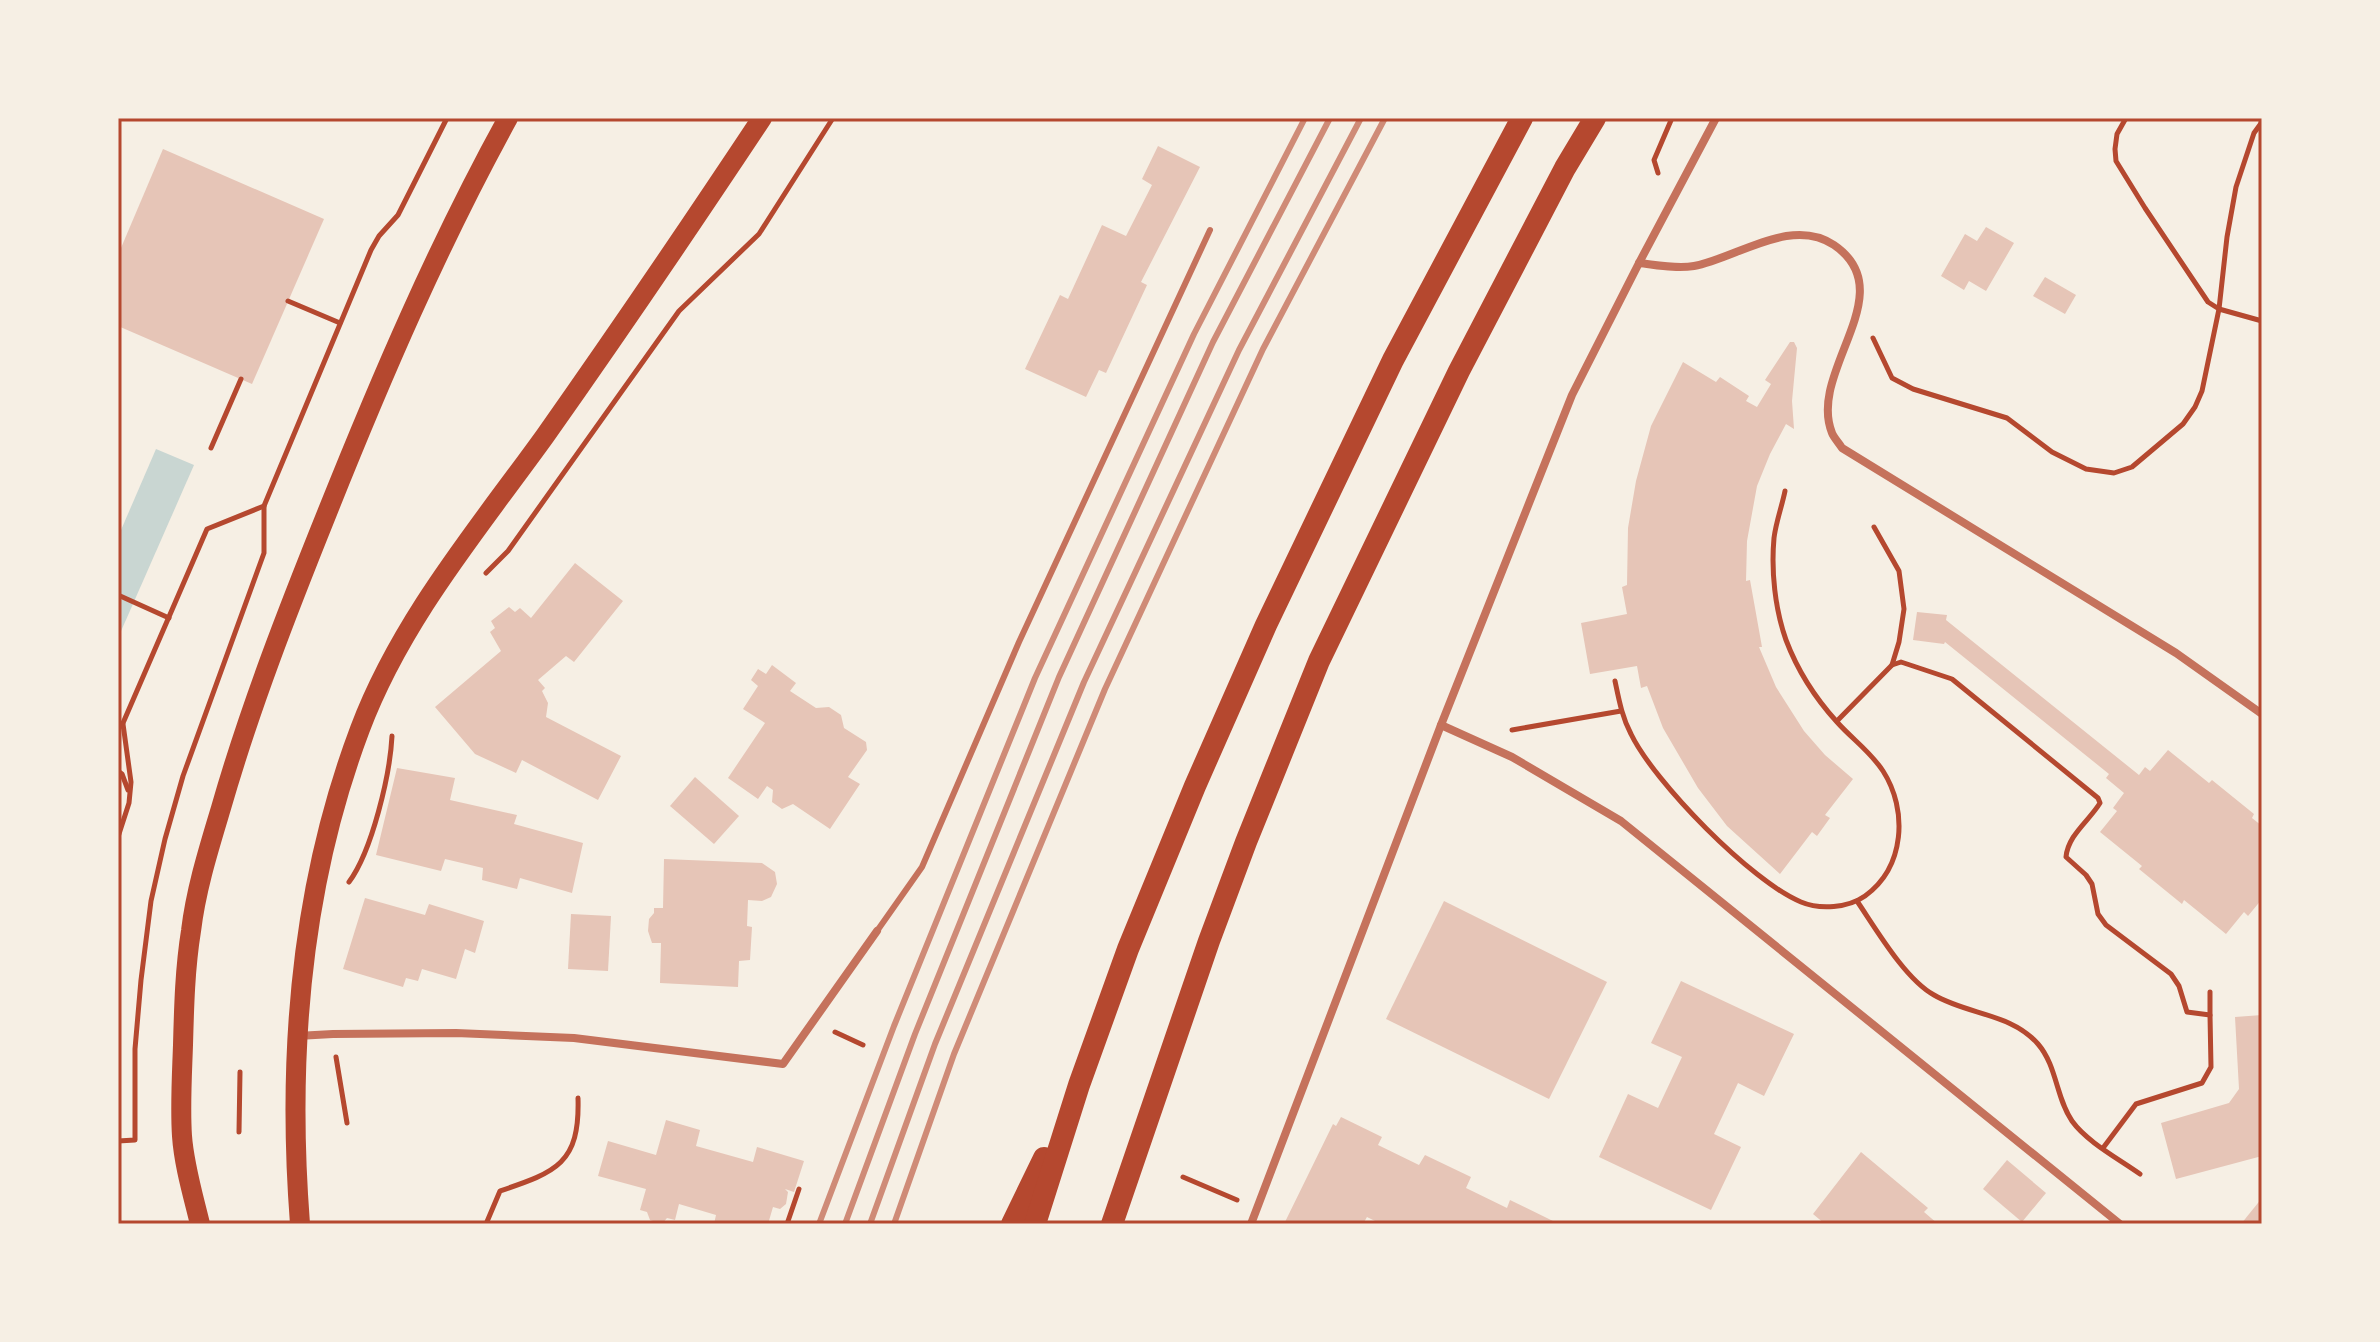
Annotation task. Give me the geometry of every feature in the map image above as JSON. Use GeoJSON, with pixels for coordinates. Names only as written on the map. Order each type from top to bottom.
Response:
{"type":"FeatureCollection","features":[{"type":"Feature","properties":{"kind":"highway"},"geometry":{"type":"LineString","coordinates":[[1035,1224],[1079,1085],[1128,949],[1195,786],[1266,625],[1393,360],[1522,118]]}},
{"type":"Feature","properties":{"kind":"highway"},"geometry":{"type":"LineString","coordinates":[[1112,1224],[1209,941],[1319,661],[1459,371],[1565,168],[1595,118]]}},
{"type":"Feature","properties":{"kind":"highway"},"geometry":{"type":"LineString","coordinates":[[1012,1224],[1079,1085]]}},
{"type":"Feature","properties":{"kind":"main road"},"geometry":{"type":"LineString","coordinates":[[200,1224],[182,1136],[182,1082],[184,1004],[191,931],[205,861],[234,761],[274,645],[349,458],[424,283],[471,185],[508,118]]}},
{"type":"Feature","properties":{"kind":"main road"},"geometry":{"type":"LineString","coordinates":[[300,1224],[295,1128],[296,1036],[307,938],[333,810],[360,728],[409,628],[442,577],[638,304],[762,118]]}},
{"type":"Feature","properties":{"kind":"street"},"geometry":{"type":"LineString","coordinates":[[1251,1224],[1441,725],[1572,395],[1716,118]]}},
{"type":"Feature","properties":{"kind":"street"},"geometry":{"type":"LineString","coordinates":[[1639,263],[1691,266],[1727,257],[1787,235],[1813,236],[1833,245],[1854,266],[1861,290],[1858,309],[1829,399],[1832,433],[1842,448],[2176,653],[2262,714]]}},
{"type":"Feature","properties":{"kind":"street"},"geometry":{"type":"LineString","coordinates":[[1441,725],[1548,776],[1621,821],[2120,1224]]}},
{"type":"Feature","properties":{"kind":"street"},"geometry":{"type":"LineString","coordinates":[[296,1036],[456,1033],[574,1038],[783,1064],[877,931]]}},
{"type":"Feature","properties":{"kind":"lane"},"geometry":{"type":"LineString","coordinates":[[877,931],[922,867],[1025,627],[1210,230]]}},
{"type":"Feature","properties":{"kind":"path"},"geometry":{"type":"LineString","coordinates":[[118,729],[207,529],[264,506],[371,250],[398,215],[447,118]]}},
{"type":"Feature","properties":{"kind":"path"},"geometry":{"type":"LineString","coordinates":[[479,580],[508,551],[679,311],[759,234],[833,118]]}},
{"type":"Feature","properties":{"kind":"path"},"geometry":{"type":"LineString","coordinates":[[1875,118],[1889,118]]}},
{"type":"Feature","properties":{"kind":"path"},"geometry":{"type":"LineString","coordinates":[[2126,118],[2117,134],[2116,161],[2145,208],[2208,302],[2219,309],[2262,321]]}},
{"type":"Feature","properties":{"kind":"path"},"geometry":{"type":"LineString","coordinates":[[1858,309],[1892,378],[1927,394],[2007,418],[2052,452],[2086,469],[2114,473],[2132,467],[2183,424],[2195,407],[2207,375],[2236,187],[2254,133],[2262,122]]}},
{"type":"Feature","properties":{"kind":"path"},"geometry":{"type":"LineString","coordinates":[[288,301],[340,323]]}},
{"type":"Feature","properties":{"kind":"path"},"geometry":{"type":"LineString","coordinates":[[211,448],[241,379]]}},
{"type":"Feature","properties":{"kind":"path"},"geometry":{"type":"LineString","coordinates":[[1615,681],[1621,711],[1632,737],[1682,804],[1754,873],[1787,896],[1811,906],[1835,906],[1857,901],[1872,891],[1887,873],[1899,849],[1896,803],[1884,773],[1837,721],[1796,663],[1785,639],[1773,572],[1775,537],[1785,491]]}},
{"type":"Feature","properties":{"kind":"path"},"geometry":{"type":"LineString","coordinates":[[1874,527],[1899,571],[1903,592],[1902,626],[1892,665]]}},
{"type":"Feature","properties":{"kind":"path"},"geometry":{"type":"LineString","coordinates":[[118,595],[169,618]]}},
{"type":"Feature","properties":{"kind":"path"},"geometry":{"type":"LineString","coordinates":[[1837,721],[1892,665],[1901,662],[1952,679],[2098,798],[2100,803],[2075,835],[2066,857],[2092,884],[2098,914],[2106,925],[2171,974],[2179,986],[2187,1012],[2210,1015]]}},
{"type":"Feature","properties":{"kind":"path"},"geometry":{"type":"LineString","coordinates":[[1471,738],[1621,711]]}},
{"type":"Feature","properties":{"kind":"path"},"geometry":{"type":"LineString","coordinates":[[118,837],[129,803],[131,782],[123,723]]}},
{"type":"Feature","properties":{"kind":"path"},"geometry":{"type":"LineString","coordinates":[[348,883],[364,855],[384,787],[390,765],[392,733]]}},
{"type":"Feature","properties":{"kind":"path"},"geometry":{"type":"LineString","coordinates":[[118,771],[127,785],[129,803]]}},
{"type":"Feature","properties":{"kind":"path"},"geometry":{"type":"LineString","coordinates":[[1857,901],[1885,943],[1930,993],[2021,1028],[2040,1045],[2053,1070],[2071,1120],[2081,1131],[2140,1174]]}},
{"type":"Feature","properties":{"kind":"path"},"geometry":{"type":"LineString","coordinates":[[2103,1148],[2136,1104],[2202,1083],[2211,1067],[2210,992]]}},
{"type":"Feature","properties":{"kind":"path"},"geometry":{"type":"LineString","coordinates":[[333,1034],[347,1123]]}},
{"type":"Feature","properties":{"kind":"path"},"geometry":{"type":"LineString","coordinates":[[839,1034],[863,1045]]}},
{"type":"Feature","properties":{"kind":"path"},"geometry":{"type":"LineString","coordinates":[[239,1132],[240,1072]]}},
{"type":"Feature","properties":{"kind":"path"},"geometry":{"type":"LineString","coordinates":[[486,1224],[500,1191],[549,1173],[561,1162],[576,1138],[578,1098]]}},
{"type":"Feature","properties":{"kind":"path"},"geometry":{"type":"LineString","coordinates":[[118,1141],[135,1140]]}},
{"type":"Feature","properties":{"kind":"path"},"geometry":{"type":"LineString","coordinates":[[1183,1177],[1224,1193]]}},
{"type":"Feature","properties":{"kind":"path"},"geometry":{"type":"LineString","coordinates":[[787,1224],[799,1189]]}},
{"type":"Feature","properties":{"kind":"shaded area"},"geometry":{"type":"Polygon","coordinates":[[[156,449],[194,465],[118,638],[118,537],[156,449]]]}},
{"type":"Feature","properties":{"kind":"building"},"geometry":{"type":"Polygon","coordinates":[[[1158,146],[1200,167],[1141,282],[1147,285],[1106,373],[1099,370],[1086,397],[1025,369],[1060,295],[1068,299],[1102,225],[1126,236],[1152,185],[1142,179],[1158,146]]]}},
{"type":"Feature","properties":{"kind":"building"},"geometry":{"type":"Polygon","coordinates":[[[163,149],[324,219],[252,384],[118,326],[118,255],[163,149]]]}},
{"type":"Feature","properties":{"kind":"building"},"geometry":{"type":"Polygon","coordinates":[[[1986,227],[2014,243],[1986,291],[1969,281],[1964,290],[1941,276],[1965,234],[1977,241],[1986,227]]]}},
{"type":"Feature","properties":{"kind":"building"},"geometry":{"type":"Polygon","coordinates":[[[2045,277],[2076,295],[2065,314],[2033,296],[2045,277]]]}},
{"type":"Feature","properties":{"kind":"building"},"geometry":{"type":"Polygon","coordinates":[[[1790,342],[1794,342],[1797,348],[1792,401],[1794,429],[1786,424],[1757,486],[1747,541],[1746,581],[1750,580],[1762,647],[1759,647],[1776,687],[1804,731],[1825,755],[1853,779],[1825,815],[1830,818],[1817,836],[1812,832],[1780,874],[1727,826],[1698,788],[1663,728],[1647,686],[1641,688],[1637,666],[1590,674],[1581,623],[1627,614],[1622,587],[1627,585],[1628,528],[1636,481],[1651,426],[1683,362],[1716,382],[1720,377],[1749,396],[1746,401],[1757,407],[1771,384],[1765,380],[1790,342]]]}},
{"type":"Feature","properties":{"kind":"building"},"geometry":{"type":"Polygon","coordinates":[[[575,563],[623,601],[574,662],[566,656],[538,680],[545,688],[542,691],[548,703],[546,717],[621,756],[598,800],[522,760],[516,773],[475,754],[435,707],[501,651],[490,632],[495,628],[491,621],[509,607],[515,612],[520,608],[531,618],[575,563]]]}},
{"type":"Feature","properties":{"kind":"building"},"geometry":{"type":"Polygon","coordinates":[[[1917,612],[1947,615],[1946,620],[2139,775],[2145,767],[2150,771],[2168,750],[2254,814],[2252,818],[2262,826],[2262,899],[2248,916],[2244,912],[2226,934],[2139,869],[2142,866],[2100,832],[2117,811],[2113,808],[2124,793],[2106,778],[2109,774],[1945,642],[1913,640],[1917,612]]]}},
{"type":"Feature","properties":{"kind":"building"},"geometry":{"type":"Polygon","coordinates":[[[772,665],[796,683],[790,691],[816,708],[829,707],[841,715],[844,728],[866,742],[867,750],[848,777],[860,784],[830,829],[793,804],[782,809],[772,802],[773,790],[767,786],[758,799],[728,778],[765,723],[743,709],[758,686],[751,680],[758,669],[766,674],[772,665]]]}},
{"type":"Feature","properties":{"kind":"building"},"geometry":{"type":"Polygon","coordinates":[[[397,768],[455,778],[450,800],[517,815],[514,824],[583,843],[572,893],[520,878],[517,889],[482,880],[483,868],[445,859],[441,871],[376,855],[397,768]]]}},
{"type":"Feature","properties":{"kind":"building"},"geometry":{"type":"Polygon","coordinates":[[[695,777],[739,816],[714,844],[670,806],[695,777]]]}},
{"type":"Feature","properties":{"kind":"building"},"geometry":{"type":"Polygon","coordinates":[[[664,859],[762,863],[775,872],[777,884],[771,897],[762,901],[748,900],[747,926],[752,927],[750,960],[739,961],[738,987],[660,983],[661,943],[652,943],[648,931],[654,908],[663,908],[664,859]]]}},
{"type":"Feature","properties":{"kind":"building"},"geometry":{"type":"Polygon","coordinates":[[[365,898],[425,915],[429,904],[484,921],[475,953],[465,949],[456,979],[422,969],[418,981],[406,978],[403,987],[343,969],[365,898]]]}},
{"type":"Feature","properties":{"kind":"building"},"geometry":{"type":"Polygon","coordinates":[[[1444,901],[1607,982],[1549,1099],[1386,1019],[1444,901]]]}},
{"type":"Feature","properties":{"kind":"building"},"geometry":{"type":"Polygon","coordinates":[[[571,914],[611,916],[608,971],[568,969],[571,914]]]}},
{"type":"Feature","properties":{"kind":"building"},"geometry":{"type":"Polygon","coordinates":[[[1681,981],[1794,1034],[1764,1096],[1738,1083],[1714,1134],[1741,1147],[1711,1210],[1599,1157],[1628,1094],[1658,1108],[1682,1057],[1651,1043],[1681,981]]]}},
{"type":"Feature","properties":{"kind":"building"},"geometry":{"type":"Polygon","coordinates":[[[2262,1015],[2262,1156],[2176,1179],[2161,1123],[2229,1103],[2239,1089],[2235,1017],[2262,1015]]]}},
{"type":"Feature","properties":{"kind":"building"},"geometry":{"type":"Polygon","coordinates":[[[1341,1117],[1382,1137],[1378,1145],[1419,1165],[1425,1155],[1471,1177],[1466,1188],[1507,1208],[1510,1200],[1553,1221],[1552,1224],[1381,1224],[1367,1217],[1363,1224],[1284,1224],[1333,1124],[1336,1126],[1341,1117]]]}},
{"type":"Feature","properties":{"kind":"building"},"geometry":{"type":"Polygon","coordinates":[[[666,1120],[700,1130],[696,1146],[753,1162],[757,1147],[804,1161],[794,1192],[785,1189],[788,1192],[786,1204],[780,1209],[773,1207],[768,1224],[714,1224],[716,1215],[679,1204],[675,1220],[667,1218],[662,1224],[650,1220],[647,1212],[640,1210],[646,1189],[598,1176],[608,1141],[656,1155],[666,1120]]]}},
{"type":"Feature","properties":{"kind":"building"},"geometry":{"type":"Polygon","coordinates":[[[1861,1152],[1928,1208],[1924,1212],[1938,1224],[1825,1224],[1813,1214],[1861,1152]]]}},
{"type":"Feature","properties":{"kind":"building"},"geometry":{"type":"Polygon","coordinates":[[[2007,1160],[2046,1193],[2022,1222],[1983,1189],[2007,1160]]]}},
{"type":"Feature","properties":{"kind":"building"},"geometry":{"type":"Polygon","coordinates":[[[2262,1198],[2262,1224],[2241,1224],[2262,1198]]]}},
{"type":"Feature","properties":{"kind":"railway"},"geometry":{"type":"LineString","coordinates":[[819,1224],[894,1026],[1035,678],[1194,334],[1305,118]]}},
{"type":"Feature","properties":{"kind":"railway"},"geometry":{"type":"LineString","coordinates":[[845,1224],[915,1034],[1059,677],[1213,342],[1330,118]]}},
{"type":"Feature","properties":{"kind":"railway"},"geometry":{"type":"LineString","coordinates":[[870,1224],[935,1044],[1084,682],[1239,350],[1361,118]]}},
{"type":"Feature","properties":{"kind":"railway"},"geometry":{"type":"LineString","coordinates":[[894,1224],[954,1054],[1105,689],[1263,349],[1385,118]]}}]}
